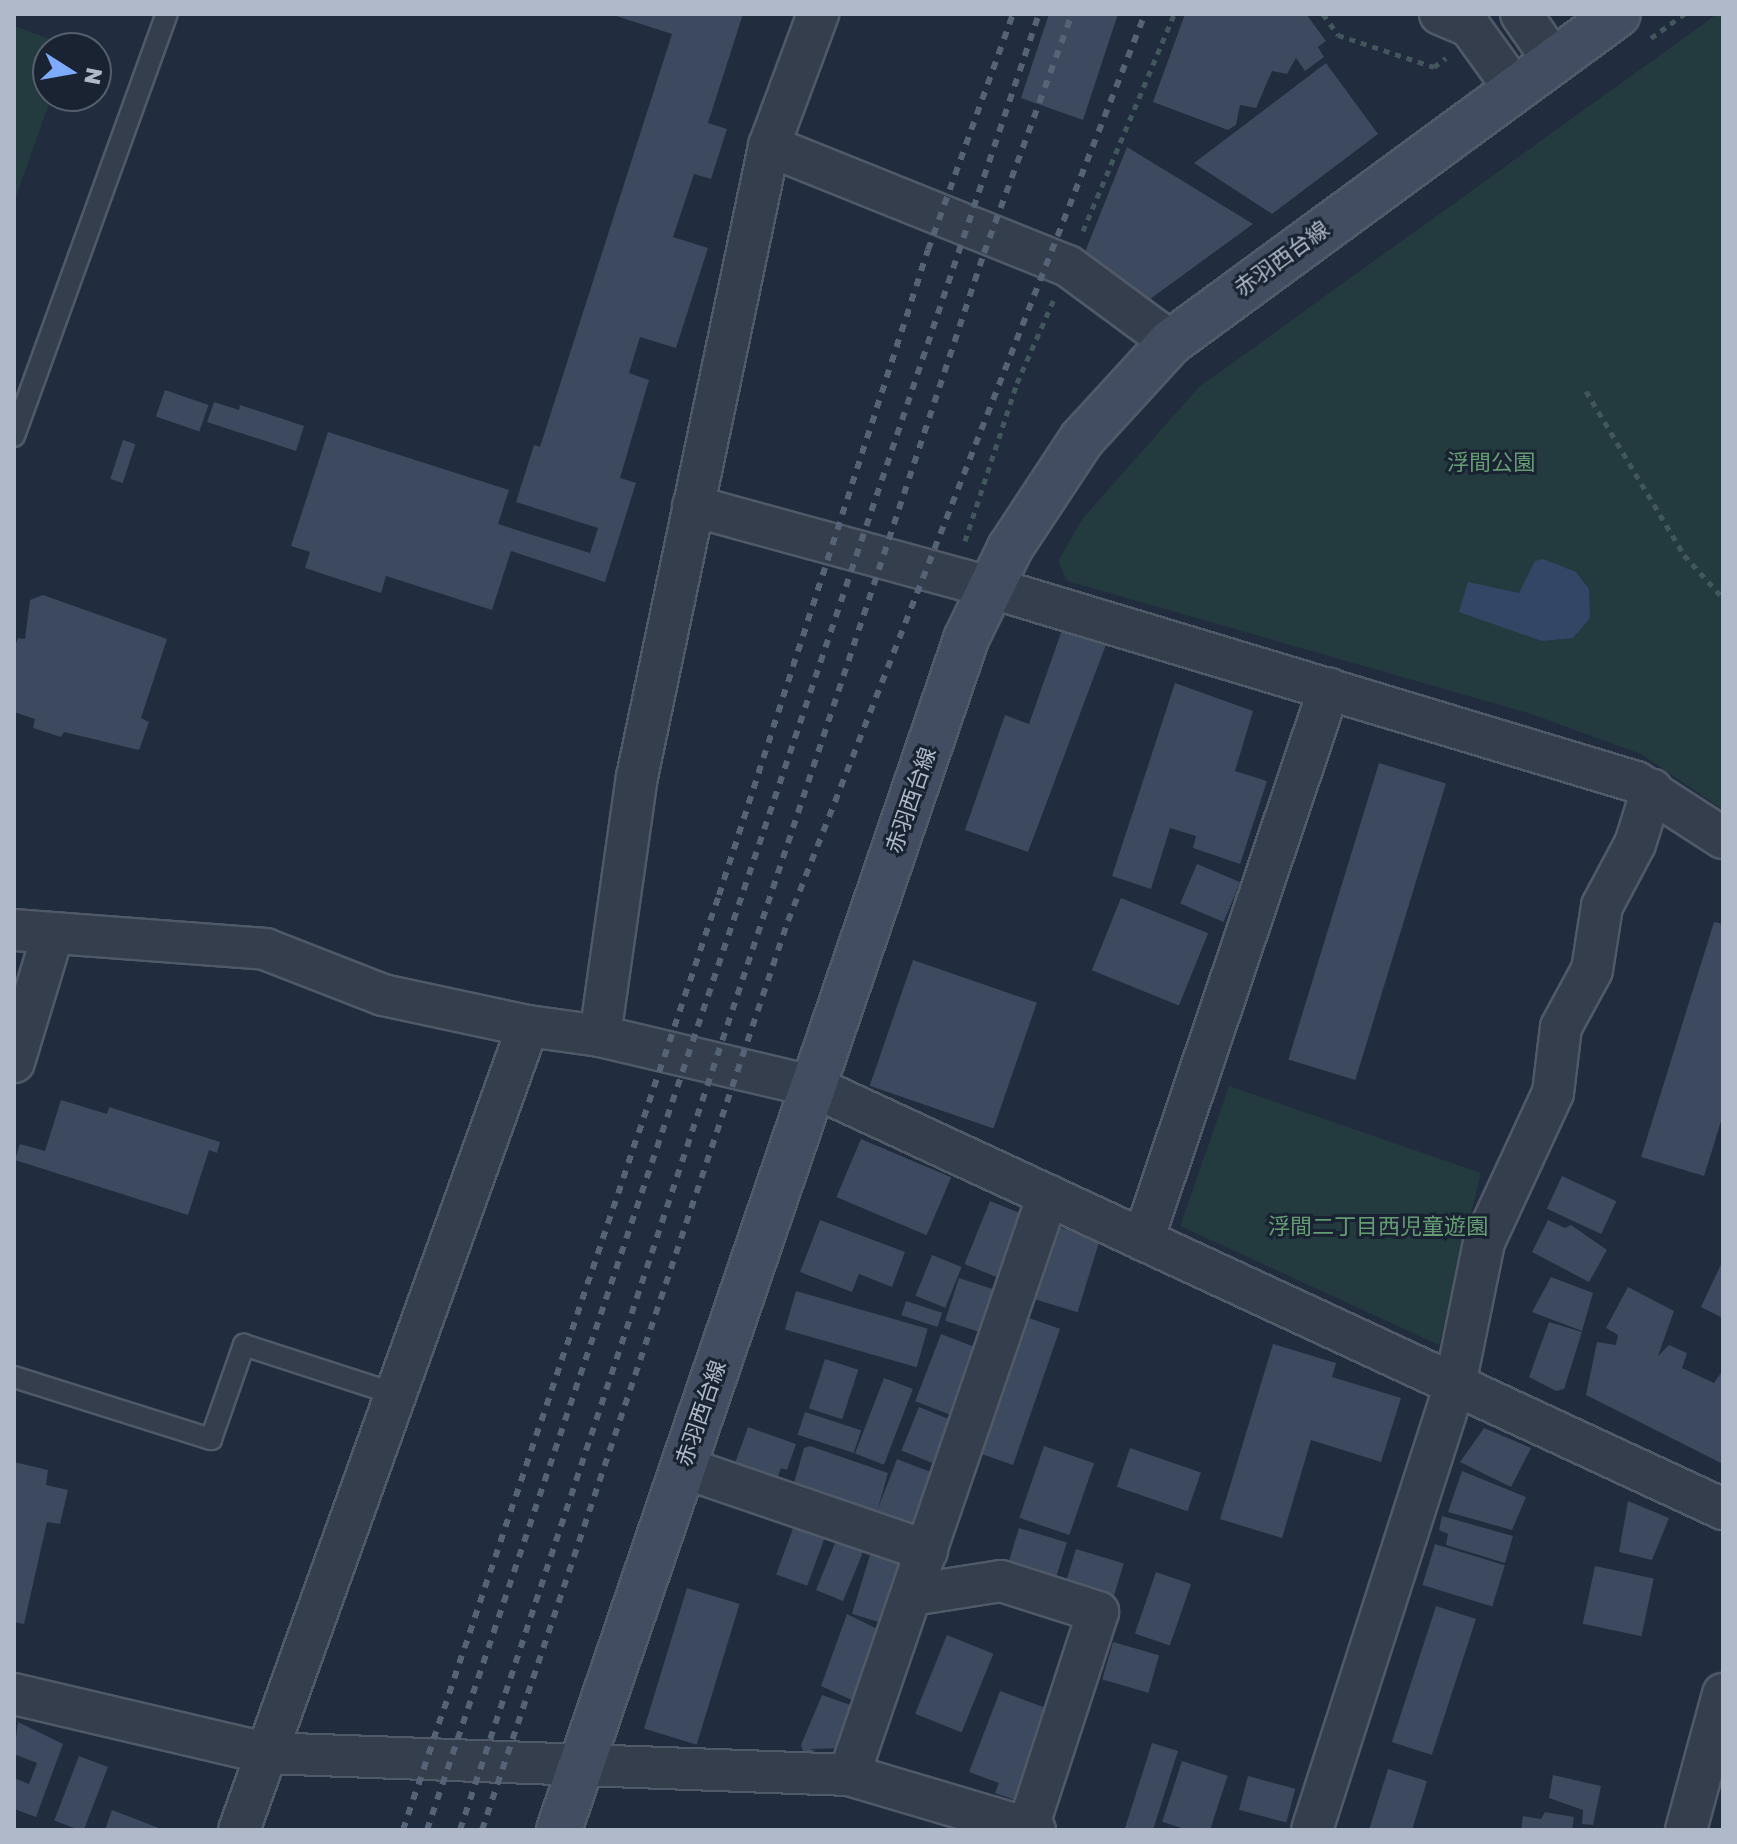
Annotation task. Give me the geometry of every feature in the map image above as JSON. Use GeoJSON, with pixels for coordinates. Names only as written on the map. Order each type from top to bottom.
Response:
{"type":"FeatureCollection","features":[{"type":"Feature","properties":{"kind":"main road","name":"赤羽西台線"},"geometry":{"type":"LineString","coordinates":[[559,1830],[966,639],[989,587],[1082,439],[1171,342],[1553,60],[1632,28]]}},
{"type":"Feature","properties":{"kind":"street"},"geometry":{"type":"LineString","coordinates":[[600,1036],[637,777],[769,146],[818,14]]}},
{"type":"Feature","properties":{"kind":"street"},"geometry":{"type":"LineString","coordinates":[[1440,14],[1470,27],[1514,88]]}},
{"type":"Feature","properties":{"kind":"street"},"geometry":{"type":"LineString","coordinates":[[1521,14],[1553,60]]}},
{"type":"Feature","properties":{"kind":"street"},"geometry":{"type":"LineString","coordinates":[[769,146],[1068,266],[1171,342]]}},
{"type":"Feature","properties":{"kind":"street"},"geometry":{"type":"LineString","coordinates":[[693,506],[989,587],[1652,790],[1723,838]]}},
{"type":"Feature","properties":{"kind":"street"},"geometry":{"type":"LineString","coordinates":[[1143,1240],[1329,689]]}},
{"type":"Feature","properties":{"kind":"street"},"geometry":{"type":"LineString","coordinates":[[1312,1830],[1455,1385],[1484,1242],[1553,1093],[1561,1027],[1592,970],[1602,906],[1635,844],[1652,790]]}},
{"type":"Feature","properties":{"kind":"street"},"geometry":{"type":"LineString","coordinates":[[14,930],[265,949],[383,995],[528,1026],[600,1036],[812,1086],[1723,1509]]}},
{"type":"Feature","properties":{"kind":"street"},"geometry":{"type":"LineString","coordinates":[[14,1062],[53,934]]}},
{"type":"Feature","properties":{"kind":"street"},"geometry":{"type":"LineString","coordinates":[[239,1830],[528,1026]]}},
{"type":"Feature","properties":{"kind":"street"},"geometry":{"type":"LineString","coordinates":[[849,1775],[1048,1195]]}},
{"type":"Feature","properties":{"kind":"street"},"geometry":{"type":"LineString","coordinates":[[682,1467],[927,1551]]}},
{"type":"Feature","properties":{"kind":"street"},"geometry":{"type":"LineString","coordinates":[[14,1694],[266,1753],[849,1775],[1031,1829],[1098,1612],[1001,1581],[912,1595]]}},
{"type":"Feature","properties":{"kind":"street"},"geometry":{"type":"LineString","coordinates":[[1686,1830],[1723,1694]]}},
{"type":"Feature","properties":{"kind":"lane"},"geometry":{"type":"LineString","coordinates":[[14,436],[167,14]]}},
{"type":"Feature","properties":{"kind":"lane"},"geometry":{"type":"LineString","coordinates":[[14,1377],[211,1439],[244,1345],[395,1394]]}},
{"type":"Feature","properties":{"kind":"path"},"geometry":{"type":"LineString","coordinates":[[1323,14],[1338,35],[1434,67],[1450,56],[1454,67]]}},
{"type":"Feature","properties":{"kind":"path"},"geometry":{"type":"LineString","coordinates":[[1632,28],[1684,14]]}},
{"type":"Feature","properties":{"kind":"path"},"geometry":{"type":"LineString","coordinates":[[1586,391],[1684,555],[1723,598]]}},
{"type":"Feature","properties":{"kind":"green space","name":"浮間公園"},"geometry":{"type":"Polygon","coordinates":[[[1717,14],[1723,14],[1723,810],[1641,754],[1528,713],[1067,581],[1058,561],[1083,518],[1199,387],[1717,14]]]}},
{"type":"Feature","properties":{"kind":"green space"},"geometry":{"type":"Polygon","coordinates":[[[14,26],[32,33],[32,112],[46,112],[14,202],[14,26]]]}},
{"type":"Feature","properties":{"kind":"green space","name":"浮間二丁目西児童遊園"},"geometry":{"type":"Polygon","coordinates":[[[1229,1086],[1481,1173],[1439,1345],[1180,1226],[1229,1086]]]}},
{"type":"Feature","properties":{"kind":"water"},"geometry":{"type":"Polygon","coordinates":[[[1543,559],[1576,572],[1589,589],[1590,618],[1573,638],[1542,641],[1459,612],[1468,582],[1519,593],[1535,561],[1543,559]]]}},
{"type":"Feature","properties":{"kind":"building"},"geometry":{"type":"Polygon","coordinates":[[[610,14],[743,14],[708,123],[727,129],[711,179],[694,174],[673,237],[708,248],[676,348],[640,337],[629,373],[649,380],[620,478],[636,483],[605,582],[511,551],[492,610],[386,576],[381,593],[305,568],[310,552],[291,546],[328,432],[509,490],[498,524],[590,553],[598,528],[516,502],[534,445],[540,447],[672,34],[610,14]]]}},
{"type":"Feature","properties":{"kind":"building"},"geometry":{"type":"Polygon","coordinates":[[[1049,14],[1118,14],[1083,120],[1021,98],[1049,14]]]}},
{"type":"Feature","properties":{"kind":"building"},"geometry":{"type":"Polygon","coordinates":[[[1185,14],[1306,14],[1326,41],[1318,47],[1324,57],[1305,71],[1296,58],[1287,74],[1272,71],[1256,108],[1240,105],[1236,125],[1228,130],[1153,102],[1185,14]]]}},
{"type":"Feature","properties":{"kind":"building"},"geometry":{"type":"Polygon","coordinates":[[[1326,63],[1378,134],[1272,214],[1194,163],[1326,63]]]}},
{"type":"Feature","properties":{"kind":"building"},"geometry":{"type":"Polygon","coordinates":[[[1127,147],[1253,224],[1146,302],[1083,257],[1127,147]]]}},
{"type":"Feature","properties":{"kind":"building"},"geometry":{"type":"Polygon","coordinates":[[[165,390],[208,405],[199,431],[156,416],[165,390]]]}},
{"type":"Feature","properties":{"kind":"building"},"geometry":{"type":"Polygon","coordinates":[[[214,402],[239,410],[240,405],[304,426],[296,451],[207,422],[214,402]]]}},
{"type":"Feature","properties":{"kind":"building"},"geometry":{"type":"Polygon","coordinates":[[[123,440],[135,444],[123,483],[110,479],[123,440]]]}},
{"type":"Feature","properties":{"kind":"building"},"geometry":{"type":"Polygon","coordinates":[[[43,595],[167,639],[141,718],[149,722],[139,750],[64,732],[61,737],[33,728],[35,719],[14,712],[14,648],[18,638],[25,639],[30,600],[43,595]]]}},
{"type":"Feature","properties":{"kind":"building"},"geometry":{"type":"Polygon","coordinates":[[[1063,627],[1107,642],[1028,852],[965,830],[1005,715],[1029,724],[1063,627]]]}},
{"type":"Feature","properties":{"kind":"building"},"geometry":{"type":"Polygon","coordinates":[[[1175,683],[1253,711],[1235,771],[1267,781],[1240,864],[1193,848],[1196,836],[1170,828],[1151,889],[1112,876],[1175,683]]]}},
{"type":"Feature","properties":{"kind":"building"},"geometry":{"type":"Polygon","coordinates":[[[1379,763],[1446,783],[1355,1080],[1288,1059],[1379,763]]]}},
{"type":"Feature","properties":{"kind":"building"},"geometry":{"type":"Polygon","coordinates":[[[1197,864],[1240,882],[1223,922],[1180,904],[1197,864]]]}},
{"type":"Feature","properties":{"kind":"building"},"geometry":{"type":"Polygon","coordinates":[[[1121,898],[1208,933],[1179,1006],[1092,970],[1121,898]]]}},
{"type":"Feature","properties":{"kind":"building"},"geometry":{"type":"Polygon","coordinates":[[[1714,922],[1723,924],[1723,1115],[1704,1176],[1641,1157],[1714,922]]]}},
{"type":"Feature","properties":{"kind":"building"},"geometry":{"type":"Polygon","coordinates":[[[913,960],[1037,1003],[994,1128],[870,1086],[913,960]]]}},
{"type":"Feature","properties":{"kind":"building"},"geometry":{"type":"Polygon","coordinates":[[[61,1100],[107,1114],[109,1107],[220,1142],[217,1153],[209,1150],[188,1215],[15,1160],[20,1144],[45,1151],[61,1100]]]}},
{"type":"Feature","properties":{"kind":"building"},"geometry":{"type":"Polygon","coordinates":[[[861,1139],[951,1177],[927,1235],[836,1197],[861,1139]]]}},
{"type":"Feature","properties":{"kind":"building"},"geometry":{"type":"Polygon","coordinates":[[[1562,1176],[1616,1201],[1601,1234],[1547,1209],[1562,1176]]]}},
{"type":"Feature","properties":{"kind":"building"},"geometry":{"type":"Polygon","coordinates":[[[990,1201],[1030,1217],[1004,1280],[965,1264],[990,1201]]]}},
{"type":"Feature","properties":{"kind":"building"},"geometry":{"type":"Polygon","coordinates":[[[820,1220],[905,1252],[892,1287],[859,1274],[852,1292],[800,1272],[820,1220]]]}},
{"type":"Feature","properties":{"kind":"building"},"geometry":{"type":"Polygon","coordinates":[[[1548,1220],[1565,1228],[1571,1225],[1607,1250],[1589,1282],[1532,1252],[1548,1220]]]}},
{"type":"Feature","properties":{"kind":"building"},"geometry":{"type":"Polygon","coordinates":[[[1052,1225],[1100,1240],[1078,1312],[1030,1298],[1052,1225]]]}},
{"type":"Feature","properties":{"kind":"building"},"geometry":{"type":"Polygon","coordinates":[[[932,1255],[962,1267],[945,1308],[916,1296],[932,1255]]]}},
{"type":"Feature","properties":{"kind":"building"},"geometry":{"type":"Polygon","coordinates":[[[1723,1260],[1723,1318],[1701,1307],[1723,1260]]]}},
{"type":"Feature","properties":{"kind":"building"},"geometry":{"type":"Polygon","coordinates":[[[1551,1277],[1593,1293],[1582,1331],[1532,1312],[1551,1277]]]}},
{"type":"Feature","properties":{"kind":"building"},"geometry":{"type":"Polygon","coordinates":[[[959,1278],[1002,1292],[988,1335],[945,1321],[959,1278]]]}},
{"type":"Feature","properties":{"kind":"building"},"geometry":{"type":"Polygon","coordinates":[[[1628,1287],[1674,1311],[1658,1356],[1669,1345],[1687,1353],[1682,1368],[1714,1383],[1723,1370],[1723,1464],[1586,1395],[1597,1342],[1616,1345],[1618,1335],[1606,1328],[1628,1287]]]}},
{"type":"Feature","properties":{"kind":"building"},"geometry":{"type":"Polygon","coordinates":[[[796,1291],[928,1329],[917,1367],[785,1329],[796,1291]]]}},
{"type":"Feature","properties":{"kind":"building"},"geometry":{"type":"Polygon","coordinates":[[[906,1301],[942,1313],[938,1327],[901,1315],[906,1301]]]}},
{"type":"Feature","properties":{"kind":"building"},"geometry":{"type":"Polygon","coordinates":[[[1026,1317],[1060,1329],[1013,1465],[979,1453],[1026,1317]]]}},
{"type":"Feature","properties":{"kind":"building"},"geometry":{"type":"Polygon","coordinates":[[[1549,1322],[1582,1332],[1564,1389],[1556,1391],[1529,1377],[1549,1322]]]}},
{"type":"Feature","properties":{"kind":"building"},"geometry":{"type":"Polygon","coordinates":[[[941,1334],[981,1349],[955,1417],[915,1401],[941,1334]]]}},
{"type":"Feature","properties":{"kind":"building"},"geometry":{"type":"Polygon","coordinates":[[[1273,1344],[1336,1363],[1332,1377],[1401,1398],[1381,1462],[1311,1440],[1282,1538],[1220,1519],[1273,1344]]]}},
{"type":"Feature","properties":{"kind":"building"},"geometry":{"type":"Polygon","coordinates":[[[825,1359],[858,1370],[842,1419],[809,1408],[825,1359]]]}},
{"type":"Feature","properties":{"kind":"building"},"geometry":{"type":"Polygon","coordinates":[[[884,1378],[913,1389],[884,1465],[855,1454],[884,1378]]]}},
{"type":"Feature","properties":{"kind":"building"},"geometry":{"type":"Polygon","coordinates":[[[919,1407],[954,1421],[937,1465],[901,1451],[919,1407]]]}},
{"type":"Feature","properties":{"kind":"building"},"geometry":{"type":"Polygon","coordinates":[[[805,1412],[861,1430],[854,1453],[798,1435],[805,1412]]]}},
{"type":"Feature","properties":{"kind":"building"},"geometry":{"type":"Polygon","coordinates":[[[748,1427],[796,1444],[787,1470],[781,1468],[776,1481],[734,1466],[748,1427]]]}},
{"type":"Feature","properties":{"kind":"building"},"geometry":{"type":"Polygon","coordinates":[[[1484,1428],[1531,1448],[1511,1487],[1460,1462],[1484,1428]]]}},
{"type":"Feature","properties":{"kind":"building"},"geometry":{"type":"Polygon","coordinates":[[[810,1446],[888,1473],[877,1512],[794,1483],[804,1448],[810,1446]]]}},
{"type":"Feature","properties":{"kind":"building"},"geometry":{"type":"Polygon","coordinates":[[[1044,1446],[1094,1463],[1069,1535],[1019,1518],[1044,1446]]]}},
{"type":"Feature","properties":{"kind":"building"},"geometry":{"type":"Polygon","coordinates":[[[1130,1448],[1201,1472],[1188,1511],[1117,1487],[1130,1448]]]}},
{"type":"Feature","properties":{"kind":"building"},"geometry":{"type":"Polygon","coordinates":[[[897,1459],[937,1474],[917,1526],[877,1510],[897,1459]]]}},
{"type":"Feature","properties":{"kind":"building"},"geometry":{"type":"Polygon","coordinates":[[[14,1462],[48,1470],[46,1485],[68,1490],[60,1524],[47,1522],[24,1624],[14,1622],[14,1462]]]}},
{"type":"Feature","properties":{"kind":"building"},"geometry":{"type":"Polygon","coordinates":[[[1462,1471],[1526,1497],[1512,1530],[1448,1512],[1462,1471]]]}},
{"type":"Feature","properties":{"kind":"building"},"geometry":{"type":"Polygon","coordinates":[[[1628,1501],[1669,1518],[1652,1560],[1619,1552],[1628,1501]]]}},
{"type":"Feature","properties":{"kind":"building"},"geometry":{"type":"Polygon","coordinates":[[[1442,1516],[1513,1536],[1505,1563],[1446,1545],[1448,1534],[1439,1530],[1442,1516]]]}},
{"type":"Feature","properties":{"kind":"building"},"geometry":{"type":"Polygon","coordinates":[[[796,1520],[827,1531],[807,1586],[776,1575],[796,1520]]]}},
{"type":"Feature","properties":{"kind":"building"},"geometry":{"type":"Polygon","coordinates":[[[1019,1528],[1067,1543],[1055,1583],[1007,1568],[1019,1528]]]}},
{"type":"Feature","properties":{"kind":"building"},"geometry":{"type":"Polygon","coordinates":[[[837,1538],[868,1540],[843,1601],[816,1590],[837,1538]]]}},
{"type":"Feature","properties":{"kind":"building"},"geometry":{"type":"Polygon","coordinates":[[[1435,1544],[1505,1565],[1492,1606],[1422,1585],[1435,1544]]]}},
{"type":"Feature","properties":{"kind":"building"},"geometry":{"type":"Polygon","coordinates":[[[873,1545],[908,1556],[887,1625],[852,1614],[873,1545]]]}},
{"type":"Feature","properties":{"kind":"building"},"geometry":{"type":"Polygon","coordinates":[[[1076,1549],[1124,1564],[1112,1602],[1064,1587],[1076,1549]]]}},
{"type":"Feature","properties":{"kind":"building"},"geometry":{"type":"Polygon","coordinates":[[[1595,1566],[1654,1578],[1641,1636],[1583,1624],[1595,1566]]]}},
{"type":"Feature","properties":{"kind":"building"},"geometry":{"type":"Polygon","coordinates":[[[1156,1572],[1191,1584],[1170,1646],[1135,1633],[1156,1572]]]}},
{"type":"Feature","properties":{"kind":"building"},"geometry":{"type":"Polygon","coordinates":[[[687,1588],[740,1604],[697,1745],[644,1729],[687,1588]]]}},
{"type":"Feature","properties":{"kind":"building"},"geometry":{"type":"Polygon","coordinates":[[[1436,1606],[1476,1619],[1432,1755],[1392,1742],[1436,1606]]]}},
{"type":"Feature","properties":{"kind":"building"},"geometry":{"type":"Polygon","coordinates":[[[847,1614],[885,1633],[856,1702],[821,1686],[847,1614]]]}},
{"type":"Feature","properties":{"kind":"building"},"geometry":{"type":"Polygon","coordinates":[[[947,1635],[993,1654],[962,1733],[915,1714],[947,1635]]]}},
{"type":"Feature","properties":{"kind":"building"},"geometry":{"type":"Polygon","coordinates":[[[1113,1642],[1159,1655],[1148,1693],[1102,1679],[1113,1642]]]}},
{"type":"Feature","properties":{"kind":"building"},"geometry":{"type":"Polygon","coordinates":[[[1000,1691],[1049,1709],[1015,1800],[995,1793],[999,1783],[969,1772],[1000,1691]]]}},
{"type":"Feature","properties":{"kind":"building"},"geometry":{"type":"Polygon","coordinates":[[[822,1695],[856,1707],[847,1748],[810,1749],[816,1751],[804,1754],[801,1745],[822,1695]]]}},
{"type":"Feature","properties":{"kind":"building"},"geometry":{"type":"Polygon","coordinates":[[[18,1722],[63,1744],[36,1817],[14,1809],[14,1778],[29,1784],[37,1763],[14,1754],[18,1722]]]}},
{"type":"Feature","properties":{"kind":"building"},"geometry":{"type":"Polygon","coordinates":[[[1152,1743],[1178,1751],[1153,1830],[1130,1830],[1125,1828],[1152,1743]]]}},
{"type":"Feature","properties":{"kind":"building"},"geometry":{"type":"Polygon","coordinates":[[[79,1756],[108,1767],[84,1830],[54,1820],[79,1756]]]}},
{"type":"Feature","properties":{"kind":"building"},"geometry":{"type":"Polygon","coordinates":[[[1182,1761],[1228,1776],[1210,1830],[1187,1830],[1162,1822],[1182,1761]]]}},
{"type":"Feature","properties":{"kind":"building"},"geometry":{"type":"Polygon","coordinates":[[[1388,1769],[1427,1781],[1412,1830],[1369,1830],[1388,1769]]]}},
{"type":"Feature","properties":{"kind":"building"},"geometry":{"type":"Polygon","coordinates":[[[1553,1775],[1601,1786],[1593,1825],[1582,1824],[1583,1810],[1549,1798],[1553,1775]]]}},
{"type":"Feature","properties":{"kind":"building"},"geometry":{"type":"Polygon","coordinates":[[[1248,1776],[1295,1789],[1286,1822],[1239,1810],[1248,1776]]]}},
{"type":"Feature","properties":{"kind":"building"},"geometry":{"type":"Polygon","coordinates":[[[112,1810],[164,1830],[105,1830],[112,1810]]]}},
{"type":"Feature","properties":{"kind":"building"},"geometry":{"type":"Polygon","coordinates":[[[1545,1812],[1574,1817],[1572,1830],[1521,1830],[1523,1816],[1541,1819],[1545,1812]]]}},
{"type":"Feature","properties":{"kind":"railway"},"geometry":{"type":"LineString","coordinates":[[403,1830],[719,895],[928,250],[1013,14]]}},
{"type":"Feature","properties":{"kind":"railway"},"geometry":{"type":"LineString","coordinates":[[427,1830],[1039,14]]}},
{"type":"Feature","properties":{"kind":"railway"},"geometry":{"type":"LineString","coordinates":[[460,1830],[984,253],[1072,14]]}},
{"type":"Feature","properties":{"kind":"railway"},"geometry":{"type":"LineString","coordinates":[[482,1830],[788,921],[1145,14]]}}]}
